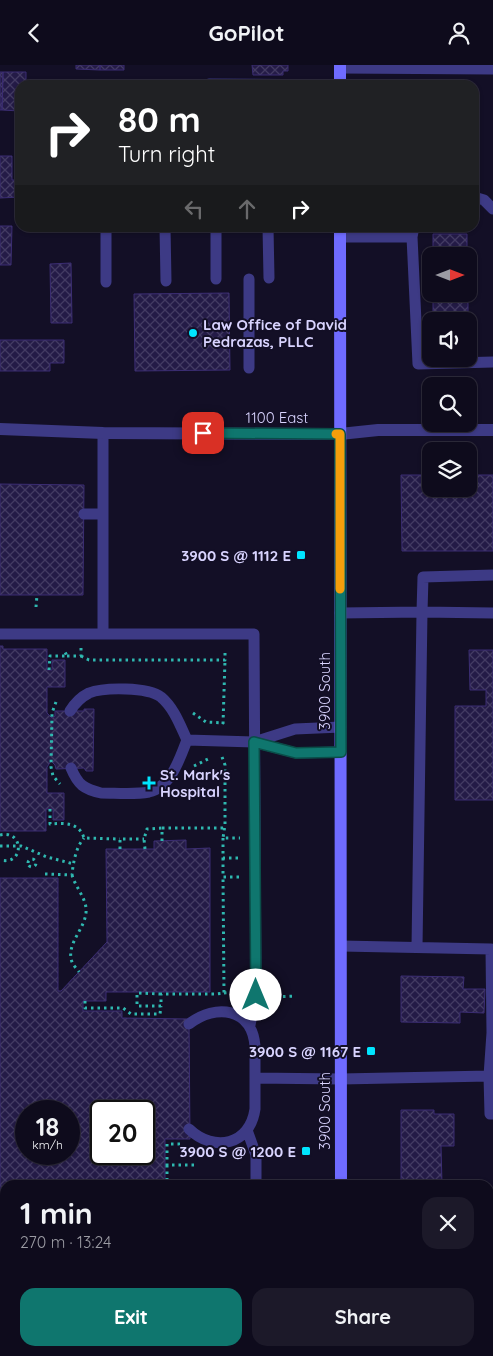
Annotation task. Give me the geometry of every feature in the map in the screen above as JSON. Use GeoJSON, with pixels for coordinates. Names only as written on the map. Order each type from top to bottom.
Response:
{"type":"FeatureCollection","features":[{"type":"Feature","properties":{"kind":"main road"},"geometry":{"type":"LineString","coordinates":[[340,67],[340,80]]}},
{"type":"Feature","properties":{"kind":"main road","name":"3900 South"},"geometry":{"type":"LineString","coordinates":[[340,232],[341,1180]]}},
{"type":"Feature","properties":{"kind":"street","name":"1100 East"},"geometry":{"type":"LineString","coordinates":[[0,429],[103,433],[340,434],[378,430],[493,430]]}},
{"type":"Feature","properties":{"kind":"lane"},"geometry":{"type":"LineString","coordinates":[[340,67],[493,69]]}},
{"type":"Feature","properties":{"kind":"lane"},"geometry":{"type":"LineString","coordinates":[[479,198],[484,200],[493,209]]}},
{"type":"Feature","properties":{"kind":"lane"},"geometry":{"type":"LineString","coordinates":[[106,232],[106,282]]}},
{"type":"Feature","properties":{"kind":"lane"},"geometry":{"type":"LineString","coordinates":[[165,232],[166,281]]}},
{"type":"Feature","properties":{"kind":"lane"},"geometry":{"type":"LineString","coordinates":[[216,232],[216,279]]}},
{"type":"Feature","properties":{"kind":"lane"},"geometry":{"type":"LineString","coordinates":[[268,232],[269,278]]}},
{"type":"Feature","properties":{"kind":"lane"},"geometry":{"type":"LineString","coordinates":[[340,232],[413,232],[418,364],[493,362]]}},
{"type":"Feature","properties":{"kind":"lane"},"geometry":{"type":"LineString","coordinates":[[249,279],[249,368]]}},
{"type":"Feature","properties":{"kind":"lane"},"geometry":{"type":"LineString","coordinates":[[103,433],[103,634]]}},
{"type":"Feature","properties":{"kind":"lane"},"geometry":{"type":"LineString","coordinates":[[84,514],[103,514]]}},
{"type":"Feature","properties":{"kind":"lane"},"geometry":{"type":"LineString","coordinates":[[417,947],[423,577],[493,575]]}},
{"type":"Feature","properties":{"kind":"lane"},"geometry":{"type":"LineString","coordinates":[[340,613],[493,613]]}},
{"type":"Feature","properties":{"kind":"lane"},"geometry":{"type":"LineString","coordinates":[[0,634],[254,633],[256,995],[250,1025],[254,1038],[254,1118],[247,1130],[231,1141],[218,1143],[205,1141],[189,1129]]}},
{"type":"Feature","properties":{"kind":"lane"},"geometry":{"type":"LineString","coordinates":[[70,711],[80,698],[97,691],[149,691],[162,697],[178,719],[187,740],[178,763],[171,774],[160,786],[148,792],[94,792],[76,780],[71,768]]}},
{"type":"Feature","properties":{"kind":"lane"},"geometry":{"type":"LineString","coordinates":[[254,742],[295,729],[341,727]]}},
{"type":"Feature","properties":{"kind":"lane"},"geometry":{"type":"LineString","coordinates":[[187,740],[254,742],[296,753],[341,752]]}},
{"type":"Feature","properties":{"kind":"lane"},"geometry":{"type":"LineString","coordinates":[[341,946],[492,949],[492,1033],[489,1076],[490,1113],[493,1114]]}},
{"type":"Feature","properties":{"kind":"lane"},"geometry":{"type":"LineString","coordinates":[[189,1024],[212,1012],[228,1012],[241,1017],[250,1025]]}},
{"type":"Feature","properties":{"kind":"lane"},"geometry":{"type":"LineString","coordinates":[[255,1077],[341,1079],[489,1076]]}},
{"type":"Feature","properties":{"kind":"lane"},"geometry":{"type":"LineString","coordinates":[[247,1130],[256,1155],[256,1180]]}},
{"type":"Feature","properties":{"kind":"path"},"geometry":{"type":"LineString","coordinates":[[36,595],[36,607]]}},
{"type":"Feature","properties":{"kind":"path"},"geometry":{"type":"LineString","coordinates":[[80,641],[81,657]]}},
{"type":"Feature","properties":{"kind":"path"},"geometry":{"type":"LineString","coordinates":[[188,708],[206,722],[223,725],[225,651]]}},
{"type":"Feature","properties":{"kind":"path"},"geometry":{"type":"LineString","coordinates":[[49,670],[50,656],[81,657],[89,661],[225,660]]}},
{"type":"Feature","properties":{"kind":"path"},"geometry":{"type":"LineString","coordinates":[[59,698],[53,705],[52,713],[51,767],[53,776],[64,788]]}},
{"type":"Feature","properties":{"kind":"path"},"geometry":{"type":"LineString","coordinates":[[190,769],[205,759],[222,754],[225,765],[223,837],[224,993]]}},
{"type":"Feature","properties":{"kind":"path"},"geometry":{"type":"LineString","coordinates":[[50,809],[50,824],[74,825],[81,831],[84,838]]}},
{"type":"Feature","properties":{"kind":"path"},"geometry":{"type":"LineString","coordinates":[[145,849],[144,839],[147,829],[224,828]]}},
{"type":"Feature","properties":{"kind":"path"},"geometry":{"type":"LineString","coordinates":[[162,829],[162,841]]}},
{"type":"Feature","properties":{"kind":"path"},"geometry":{"type":"LineString","coordinates":[[0,835],[5,834],[14,837],[18,846],[18,852],[13,859],[0,860]]}},
{"type":"Feature","properties":{"kind":"path"},"geometry":{"type":"LineString","coordinates":[[223,837],[243,838]]}},
{"type":"Feature","properties":{"kind":"path"},"geometry":{"type":"LineString","coordinates":[[84,838],[144,839]]}},
{"type":"Feature","properties":{"kind":"path"},"geometry":{"type":"LineString","coordinates":[[79,971],[72,961],[72,954],[76,938],[84,922],[86,908],[72,875],[81,842],[84,838]]}},
{"type":"Feature","properties":{"kind":"path"},"geometry":{"type":"LineString","coordinates":[[120,839],[120,849]]}},
{"type":"Feature","properties":{"kind":"path"},"geometry":{"type":"LineString","coordinates":[[0,846],[18,846],[74,864]]}},
{"type":"Feature","properties":{"kind":"path"},"geometry":{"type":"LineString","coordinates":[[32,859],[34,852]]}},
{"type":"Feature","properties":{"kind":"path"},"geometry":{"type":"LineString","coordinates":[[223,858],[242,858]]}},
{"type":"Feature","properties":{"kind":"path"},"geometry":{"type":"LineString","coordinates":[[45,874],[72,875]]}},
{"type":"Feature","properties":{"kind":"path"},"geometry":{"type":"LineString","coordinates":[[223,877],[243,877]]}},
{"type":"Feature","properties":{"kind":"path"},"geometry":{"type":"LineString","coordinates":[[161,1006],[137,1005],[137,993],[216,994],[243,992]]}},
{"type":"Feature","properties":{"kind":"path"},"geometry":{"type":"LineString","coordinates":[[85,1001],[85,1007],[122,1008],[131,1014],[160,1014],[161,994]]}},
{"type":"Feature","properties":{"kind":"path"},"geometry":{"type":"LineString","coordinates":[[266,997],[296,997]]}},
{"type":"Feature","properties":{"kind":"path"},"geometry":{"type":"LineString","coordinates":[[167,1180],[167,1143],[180,1144]]}},
{"type":"Feature","properties":{"kind":"path"},"geometry":{"type":"LineString","coordinates":[[167,1165],[195,1165]]}},
{"type":"Feature","properties":{"kind":"building"},"geometry":{"type":"Polygon","coordinates":[[[76,65],[100,65],[100,70],[76,69],[76,65]]]}},
{"type":"Feature","properties":{"kind":"building"},"geometry":{"type":"Polygon","coordinates":[[[100,65],[124,65],[124,70],[100,70],[100,65]]]}},
{"type":"Feature","properties":{"kind":"building"},"geometry":{"type":"Polygon","coordinates":[[[252,65],[288,65],[288,71],[283,71],[283,75],[253,75],[252,65]]]}},
{"type":"Feature","properties":{"kind":"building"},"geometry":{"type":"Polygon","coordinates":[[[0,72],[3,72],[2,110],[0,110],[0,72]]]}},
{"type":"Feature","properties":{"kind":"building"},"geometry":{"type":"Polygon","coordinates":[[[3,72],[26,72],[26,80],[15,80],[15,111],[2,110],[3,72]]]}},
{"type":"Feature","properties":{"kind":"building"},"geometry":{"type":"Polygon","coordinates":[[[0,156],[12,156],[12,180],[15,180],[15,197],[0,198],[0,156]]]}},
{"type":"Feature","properties":{"kind":"building"},"geometry":{"type":"Polygon","coordinates":[[[0,226],[12,226],[11,265],[0,265],[0,226]]]}},
{"type":"Feature","properties":{"kind":"building"},"geometry":{"type":"Polygon","coordinates":[[[433,234],[467,234],[467,247],[433,247],[433,234]]]}},
{"type":"Feature","properties":{"kind":"building"},"geometry":{"type":"Polygon","coordinates":[[[71,263],[72,323],[51,323],[50,264],[71,263]]]}},
{"type":"Feature","properties":{"kind":"building"},"geometry":{"type":"Polygon","coordinates":[[[229,293],[230,370],[135,371],[134,294],[229,293]]]}},
{"type":"Feature","properties":{"kind":"building"},"geometry":{"type":"Polygon","coordinates":[[[433,303],[468,303],[468,312],[433,312],[433,303]]]}},
{"type":"Feature","properties":{"kind":"building"},"geometry":{"type":"Polygon","coordinates":[[[0,340],[64,340],[64,363],[50,363],[50,371],[0,371],[0,340]]]}},
{"type":"Feature","properties":{"kind":"building"},"geometry":{"type":"Polygon","coordinates":[[[401,475],[422,475],[422,497],[477,497],[477,475],[493,475],[493,551],[402,551],[401,475]]]}},
{"type":"Feature","properties":{"kind":"building"},"geometry":{"type":"Polygon","coordinates":[[[0,484],[84,485],[83,595],[0,595],[0,484]]]}},
{"type":"Feature","properties":{"kind":"building"},"geometry":{"type":"Polygon","coordinates":[[[0,646],[3,646],[3,649],[47,649],[47,670],[52,670],[52,660],[65,660],[65,687],[47,687],[47,713],[52,718],[55,716],[55,711],[94,709],[93,771],[86,771],[84,768],[56,769],[51,761],[47,767],[47,793],[64,793],[64,820],[53,820],[53,809],[46,809],[46,831],[0,831],[0,646]]]}},
{"type":"Feature","properties":{"kind":"building"},"geometry":{"type":"Polygon","coordinates":[[[469,650],[493,650],[493,800],[455,800],[455,706],[486,706],[486,690],[470,690],[469,650]]]}},
{"type":"Feature","properties":{"kind":"building"},"geometry":{"type":"Polygon","coordinates":[[[186,840],[186,849],[210,848],[210,992],[106,992],[106,1001],[83,1001],[83,1011],[122,1011],[122,1018],[189,1019],[190,1139],[165,1139],[165,1180],[0,1180],[0,878],[58,878],[58,991],[61,991],[107,942],[106,849],[154,849],[154,841],[186,840]]]}},
{"type":"Feature","properties":{"kind":"building"},"geometry":{"type":"Polygon","coordinates":[[[401,976],[464,977],[463,989],[485,989],[484,1013],[460,1012],[460,1023],[401,1022],[401,976]]]}},
{"type":"Feature","properties":{"kind":"building"},"geometry":{"type":"Polygon","coordinates":[[[401,1110],[434,1110],[434,1114],[454,1114],[454,1146],[441,1146],[442,1180],[401,1180],[401,1110]]]}},
{"type":"Feature","properties":{"kind":"slow traffic"},"geometry":{"type":"LineString","coordinates":[[336,434],[340,434],[340,589]]}},
{"type":"Feature","properties":{"kind":"place","name":"Law Office of David Pedrazas, PLLC"},"geometry":{"type":"Point","coordinates":[193,333]}},
{"type":"Feature","properties":{"kind":"place","name":"3900 S @ 1112 E"},"geometry":{"type":"Point","coordinates":[301,555]}},
{"type":"Feature","properties":{"kind":"place","name":"St. Mark's Hospital"},"geometry":{"type":"Point","coordinates":[149,783]}},
{"type":"Feature","properties":{"kind":"place","name":"3900 S @ 1167 E"},"geometry":{"type":"Point","coordinates":[371,1051]}},
{"type":"Feature","properties":{"kind":"place","name":"3900 S @ 1200 E"},"geometry":{"type":"Point","coordinates":[306,1151]}},
{"type":"Feature","properties":{"kind":"route"},"geometry":{"type":"LineString","coordinates":[[203,433],[340,434],[341,752],[296,753],[254,742],[256,995]]}}]}
